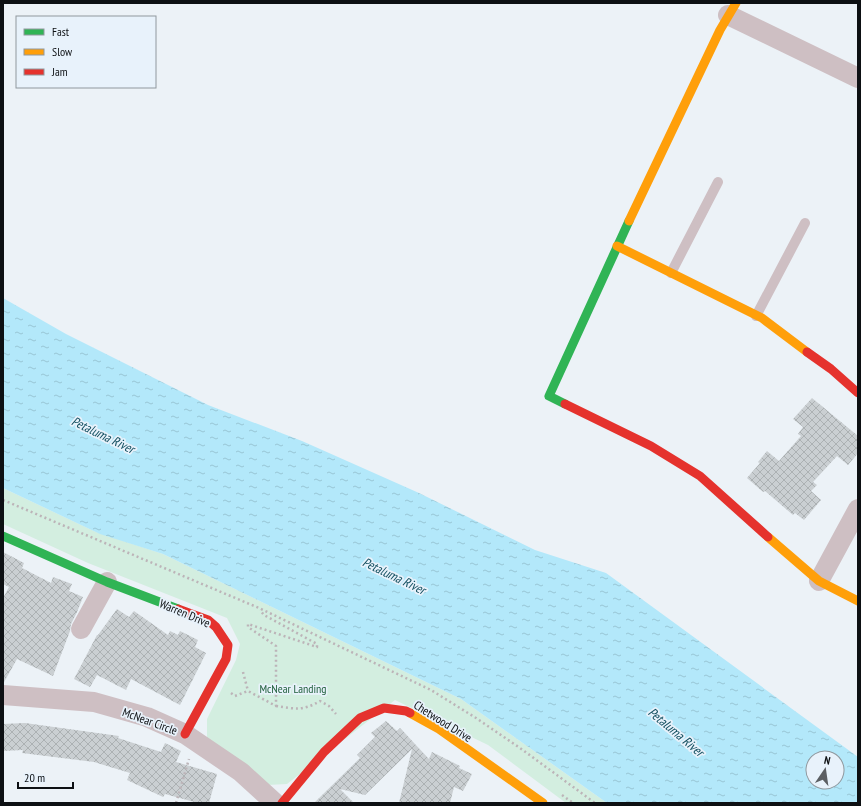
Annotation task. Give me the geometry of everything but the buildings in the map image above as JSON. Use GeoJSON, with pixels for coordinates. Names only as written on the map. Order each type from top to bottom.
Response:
{"type":"FeatureCollection","features":[{"type":"Feature","properties":{"kind":"street"},"geometry":{"type":"LineString","coordinates":[[858,78],[732,9],[716,37],[617,246],[549,396],[651,446],[700,476],[819,581],[858,601]]}},
{"type":"Feature","properties":{"kind":"street"},"geometry":{"type":"LineString","coordinates":[[617,246],[756,316],[831,369],[858,393]]}},
{"type":"Feature","properties":{"kind":"street"},"geometry":{"type":"LineString","coordinates":[[819,581],[858,509]]}},
{"type":"Feature","properties":{"kind":"street","name":"Warren Drive"},"geometry":{"type":"LineString","coordinates":[[3,536],[107,582],[208,620],[216,627],[228,645],[226,659],[185,734]]}},
{"type":"Feature","properties":{"kind":"street"},"geometry":{"type":"LineString","coordinates":[[81,629],[107,582]]}},
{"type":"Feature","properties":{"kind":"street","name":"McNear Circle"},"geometry":{"type":"LineString","coordinates":[[3,695],[94,702],[147,717],[185,734],[241,772],[275,803]]}},
{"type":"Feature","properties":{"kind":"street","name":"Chetwood Drive"},"geometry":{"type":"LineString","coordinates":[[282,803],[324,752],[348,729],[360,718],[384,708],[406,711],[439,729],[543,803]]}},
{"type":"Feature","properties":{"kind":"lane"},"geometry":{"type":"LineString","coordinates":[[672,273],[718,182]]}},
{"type":"Feature","properties":{"kind":"lane"},"geometry":{"type":"LineString","coordinates":[[756,316],[805,223]]}},
{"type":"Feature","properties":{"kind":"path"},"geometry":{"type":"LineString","coordinates":[[3,500],[259,608],[432,690],[520,748],[595,803]]}},
{"type":"Feature","properties":{"kind":"path"},"geometry":{"type":"LineString","coordinates":[[259,608],[264,615],[318,644],[316,647],[248,624],[248,627],[276,646],[276,706]]}},
{"type":"Feature","properties":{"kind":"path"},"geometry":{"type":"LineString","coordinates":[[214,682],[236,696],[248,691],[276,706],[297,710],[309,707],[320,701],[329,706],[348,729]]}},
{"type":"Feature","properties":{"kind":"path"},"geometry":{"type":"LineString","coordinates":[[176,803],[190,757]]}},
{"type":"Feature","properties":{"kind":"path"},"geometry":{"type":"LineString","coordinates":[[560,793],[573,803]]}},
{"type":"Feature","properties":{"kind":"green space","name":"McNear Landing"},"geometry":{"type":"Polygon","coordinates":[[[3,488],[96,532],[163,554],[461,699],[607,803],[566,803],[488,745],[395,700],[287,784],[267,785],[207,738],[207,719],[236,660],[240,644],[227,618],[88,563],[3,524],[3,488]]]}},
{"type":"Feature","properties":{"kind":"water","name":"Petaluma River"},"geometry":{"type":"Polygon","coordinates":[[[3,298],[66,334],[208,405],[302,441],[419,493],[535,550],[606,573],[858,757],[858,803],[607,803],[461,699],[163,554],[100,534],[3,488],[3,298]]]}},
{"type":"Feature","properties":{"kind":"traffic: fast"},"geometry":{"type":"LineString","coordinates":[[565,404],[549,396],[629,221]]}},
{"type":"Feature","properties":{"kind":"traffic: fast"},"geometry":{"type":"LineString","coordinates":[[3,536],[107,582],[178,609]]}},
{"type":"Feature","properties":{"kind":"traffic: slow"},"geometry":{"type":"LineString","coordinates":[[629,221],[720,30],[736,3]]}},
{"type":"Feature","properties":{"kind":"traffic: slow"},"geometry":{"type":"LineString","coordinates":[[617,246],[762,318],[807,352]]}},
{"type":"Feature","properties":{"kind":"traffic: slow"},"geometry":{"type":"LineString","coordinates":[[768,537],[819,581],[858,601]]}},
{"type":"Feature","properties":{"kind":"traffic: slow"},"geometry":{"type":"LineString","coordinates":[[410,713],[439,729],[543,803]]}},
{"type":"Feature","properties":{"kind":"traffic: jam"},"geometry":{"type":"LineString","coordinates":[[807,352],[831,369],[858,393]]}},
{"type":"Feature","properties":{"kind":"traffic: jam"},"geometry":{"type":"LineString","coordinates":[[565,404],[651,446],[700,476],[768,537]]}},
{"type":"Feature","properties":{"kind":"traffic: jam"},"geometry":{"type":"LineString","coordinates":[[178,609],[208,620],[216,627],[228,645],[226,659],[185,734]]}},
{"type":"Feature","properties":{"kind":"traffic: jam"},"geometry":{"type":"LineString","coordinates":[[282,803],[324,752],[360,718],[384,708],[406,711],[410,713]]}}]}
